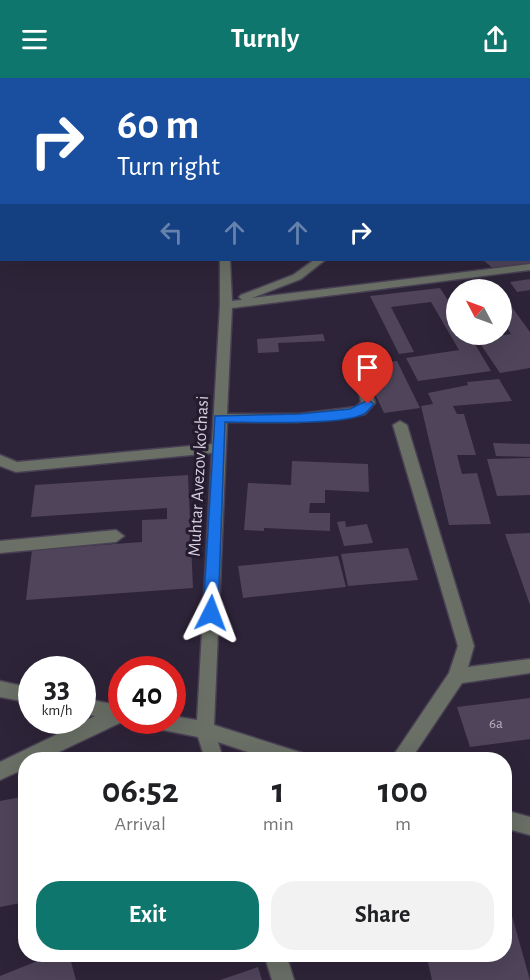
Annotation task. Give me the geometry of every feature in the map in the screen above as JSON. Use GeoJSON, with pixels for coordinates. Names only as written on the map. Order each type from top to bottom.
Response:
{"type":"FeatureCollection","features":[{"type":"Feature","properties":{"kind":"street","name":"Muhtar Avezov ko'chasi"},"geometry":{"type":"LineString","coordinates":[[205,730],[226,305],[225,261]]}},
{"type":"Feature","properties":{"kind":"street"},"geometry":{"type":"LineString","coordinates":[[297,277],[303,261]]}},
{"type":"Feature","properties":{"kind":"street"},"geometry":{"type":"LineString","coordinates":[[226,305],[297,277],[319,261]]}},
{"type":"Feature","properties":{"kind":"street"},"geometry":{"type":"LineString","coordinates":[[226,305],[530,267]]}},
{"type":"Feature","properties":{"kind":"street"},"geometry":{"type":"LineString","coordinates":[[219,418],[299,418],[360,411],[368,404],[359,366]]}},
{"type":"Feature","properties":{"kind":"street"},"geometry":{"type":"LineString","coordinates":[[400,425],[466,646],[457,675],[405,752]]}},
{"type":"Feature","properties":{"kind":"street"},"geometry":{"type":"LineString","coordinates":[[0,460],[16,467],[219,448]]}},
{"type":"Feature","properties":{"kind":"street"},"geometry":{"type":"LineString","coordinates":[[0,547],[116,536]]}},
{"type":"Feature","properties":{"kind":"street"},"geometry":{"type":"LineString","coordinates":[[457,675],[530,666]]}},
{"type":"Feature","properties":{"kind":"street"},"geometry":{"type":"LineString","coordinates":[[0,690],[18,693]]}},
{"type":"Feature","properties":{"kind":"street"},"geometry":{"type":"LineString","coordinates":[[40,752],[108,720]]}},
{"type":"Feature","properties":{"kind":"street"},"geometry":{"type":"LineString","coordinates":[[186,726],[205,730],[273,752]]}},
{"type":"Feature","properties":{"kind":"street"},"geometry":{"type":"LineString","coordinates":[[205,730],[212,752]]}},
{"type":"Feature","properties":{"kind":"street"},"geometry":{"type":"LineString","coordinates":[[0,771],[18,763]]}},
{"type":"Feature","properties":{"kind":"street"},"geometry":{"type":"LineString","coordinates":[[512,821],[530,826]]}},
{"type":"Feature","properties":{"kind":"street"},"geometry":{"type":"LineString","coordinates":[[277,962],[283,980]]}},
{"type":"Feature","properties":{"kind":"building"},"geometry":{"type":"Polygon","coordinates":[[[484,261],[530,261],[530,264],[494,269],[484,261]]]}},
{"type":"Feature","properties":{"kind":"building"},"geometry":{"type":"Polygon","coordinates":[[[530,279],[530,290],[517,292],[512,282],[530,279]]]}},
{"type":"Feature","properties":{"kind":"building"},"geometry":{"type":"Polygon","coordinates":[[[440,288],[446,297],[446,328],[431,302],[391,307],[414,352],[399,354],[370,296],[440,288]]]}},
{"type":"Feature","properties":{"kind":"building"},"geometry":{"type":"Polygon","coordinates":[[[512,307],[530,332],[530,368],[500,373],[481,345],[512,345],[512,307]]]}},
{"type":"Feature","properties":{"kind":"building"},"geometry":{"type":"Polygon","coordinates":[[[323,334],[325,341],[278,343],[279,352],[258,353],[257,339],[323,334]]]}},
{"type":"Feature","properties":{"kind":"building"},"geometry":{"type":"Polygon","coordinates":[[[456,345],[476,345],[491,371],[418,381],[406,358],[459,350],[456,345]]]}},
{"type":"Feature","properties":{"kind":"building"},"geometry":{"type":"Polygon","coordinates":[[[397,361],[420,408],[384,413],[362,366],[397,361]]]}},
{"type":"Feature","properties":{"kind":"building"},"geometry":{"type":"Polygon","coordinates":[[[499,379],[512,401],[453,406],[457,414],[464,414],[476,455],[457,455],[462,474],[477,473],[491,524],[449,525],[421,406],[433,404],[428,393],[468,385],[467,382],[499,379]]]}},
{"type":"Feature","properties":{"kind":"building"},"geometry":{"type":"Polygon","coordinates":[[[493,443],[530,444],[530,457],[496,456],[493,443]]]}},
{"type":"Feature","properties":{"kind":"building"},"geometry":{"type":"Polygon","coordinates":[[[530,458],[530,495],[497,496],[487,459],[530,458]]]}},
{"type":"Feature","properties":{"kind":"building"},"geometry":{"type":"Polygon","coordinates":[[[292,461],[368,464],[369,492],[325,490],[325,503],[310,503],[309,513],[330,513],[330,531],[264,528],[264,531],[244,530],[248,483],[291,485],[292,461]]]}},
{"type":"Feature","properties":{"kind":"building"},"geometry":{"type":"Polygon","coordinates":[[[188,475],[193,588],[26,600],[32,550],[142,542],[142,520],[167,519],[167,508],[31,517],[35,485],[188,475]]]}},
{"type":"Feature","properties":{"kind":"building"},"geometry":{"type":"Polygon","coordinates":[[[345,521],[346,527],[367,524],[373,543],[344,546],[337,522],[345,521]]]}},
{"type":"Feature","properties":{"kind":"building"},"geometry":{"type":"Polygon","coordinates":[[[530,533],[530,605],[505,534],[530,533]]]}},
{"type":"Feature","properties":{"kind":"building"},"geometry":{"type":"Polygon","coordinates":[[[408,548],[418,580],[348,586],[341,554],[408,548]]]}},
{"type":"Feature","properties":{"kind":"building"},"geometry":{"type":"Polygon","coordinates":[[[338,556],[346,587],[243,598],[238,566],[338,556]]]}},
{"type":"Feature","properties":{"kind":"building"},"geometry":{"type":"Polygon","coordinates":[[[530,698],[530,739],[470,747],[457,707],[530,698]]]}},
{"type":"Feature","properties":{"kind":"building"},"geometry":{"type":"Polygon","coordinates":[[[18,798],[18,904],[0,907],[0,801],[18,798]]]}},
{"type":"Feature","properties":{"kind":"building"},"geometry":{"type":"Polygon","coordinates":[[[512,916],[530,980],[432,980],[428,962],[512,962],[512,916]]]}},
{"type":"Feature","properties":{"kind":"building"},"geometry":{"type":"Polygon","coordinates":[[[35,962],[71,962],[76,980],[0,980],[0,976],[35,962]]]}},
{"type":"Feature","properties":{"kind":"building"},"geometry":{"type":"Polygon","coordinates":[[[258,967],[262,980],[220,980],[258,967]]]}},
{"type":"Feature","properties":{"kind":"route"},"geometry":{"type":"LineString","coordinates":[[211,613],[219,418],[299,418],[360,411],[368,404]]}}]}
